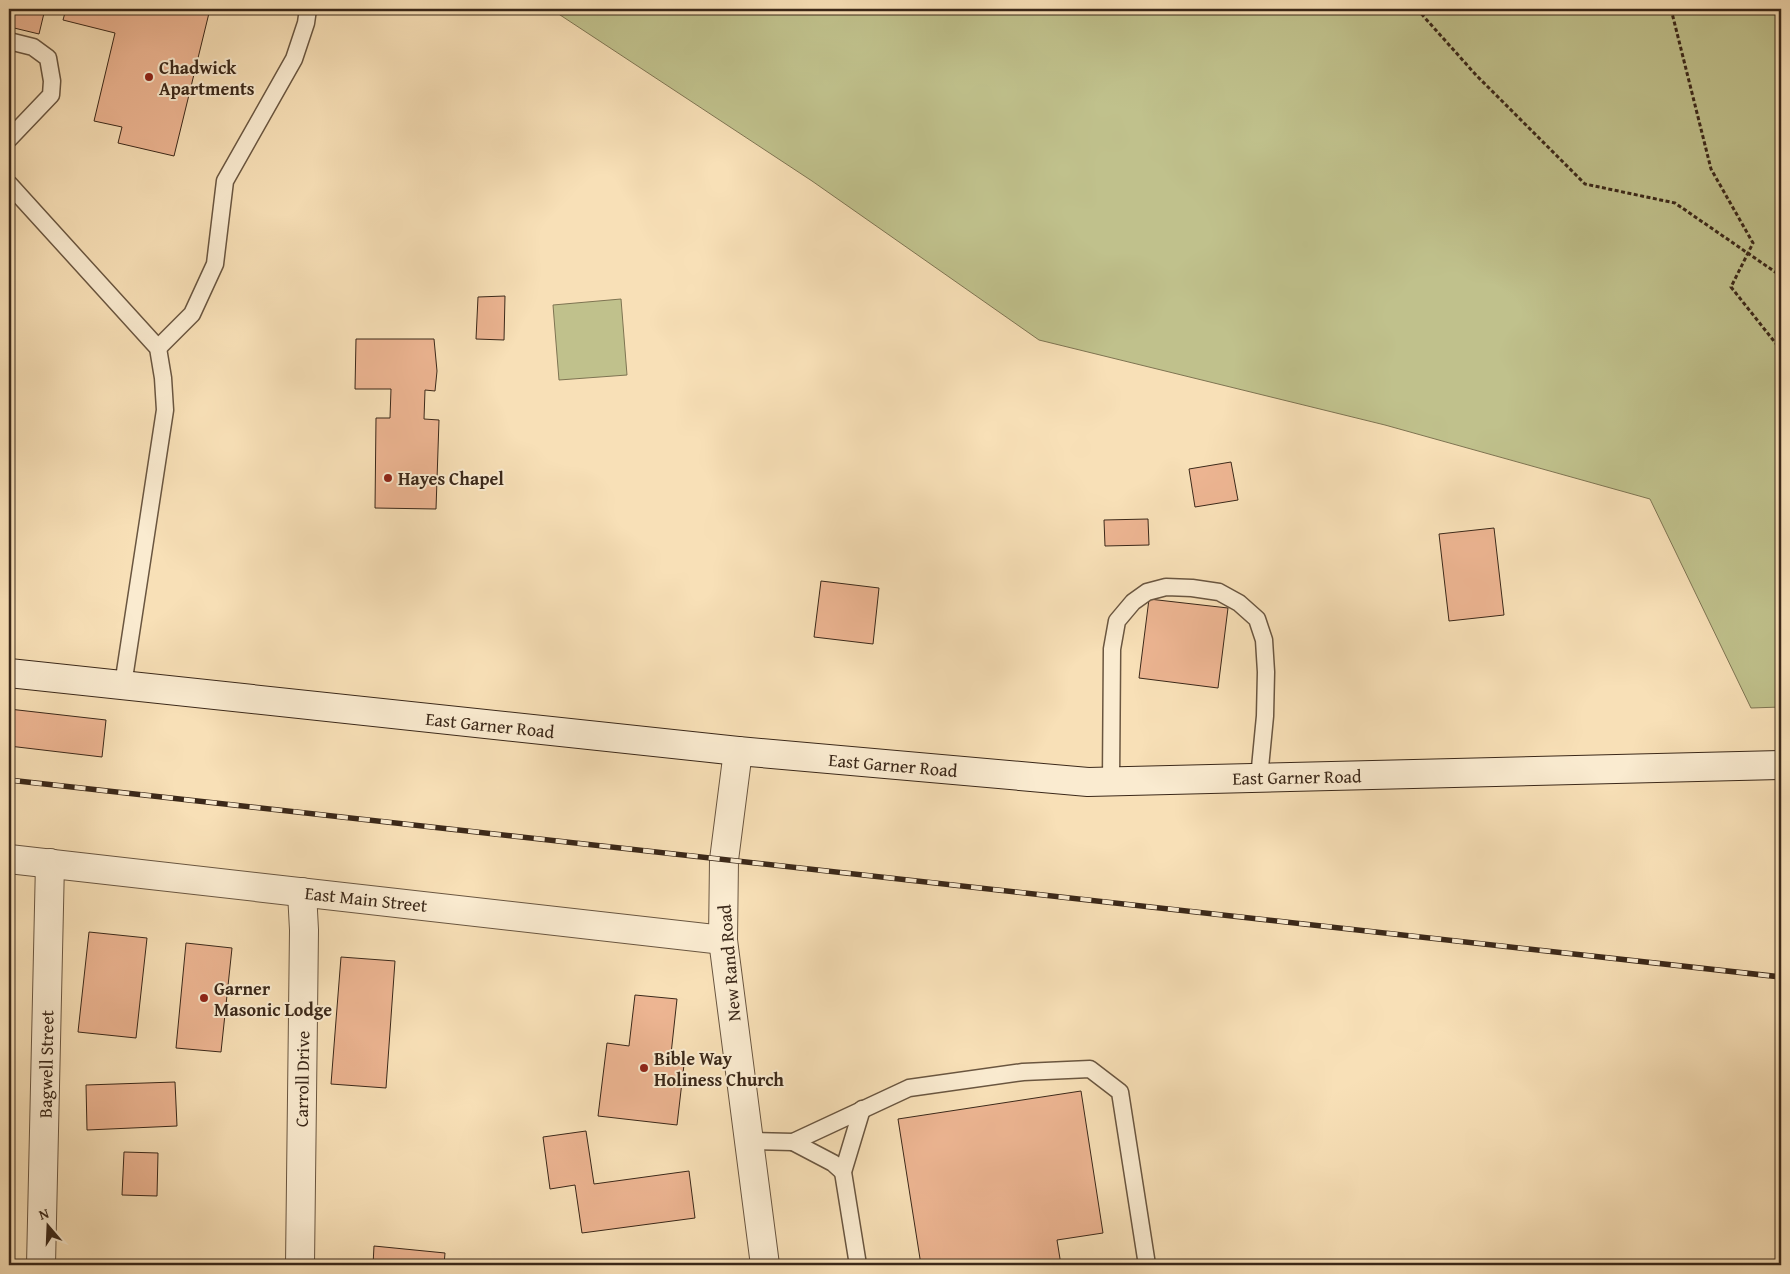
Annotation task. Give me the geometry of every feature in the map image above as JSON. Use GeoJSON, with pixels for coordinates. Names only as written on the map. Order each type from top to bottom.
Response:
{"type":"FeatureCollection","features":[{"type":"Feature","properties":{"kind":"street","name":"East Garner Road"},"geometry":{"type":"LineString","coordinates":[[9,673],[738,751],[1088,782],[1781,764]]}},
{"type":"Feature","properties":{"kind":"street","name":"New Rand Road"},"geometry":{"type":"LineString","coordinates":[[738,751],[724,860],[723,940],[765,1265]]}},
{"type":"Feature","properties":{"kind":"street","name":"East Main Street"},"geometry":{"type":"LineString","coordinates":[[9,859],[723,940]]}},
{"type":"Feature","properties":{"kind":"street","name":"Bagwell Street"},"geometry":{"type":"LineString","coordinates":[[41,1265],[50,864]]}},
{"type":"Feature","properties":{"kind":"street","name":"Carroll Drive"},"geometry":{"type":"LineString","coordinates":[[300,1265],[304,930],[302,892]]}},
{"type":"Feature","properties":{"kind":"lane"},"geometry":{"type":"LineString","coordinates":[[158,348],[192,314],[215,264],[225,181],[294,59],[306,23],[308,9]]}},
{"type":"Feature","properties":{"kind":"lane"},"geometry":{"type":"LineString","coordinates":[[9,41],[33,47],[48,58],[52,81],[51,95],[9,139]]}},
{"type":"Feature","properties":{"kind":"lane"},"geometry":{"type":"LineString","coordinates":[[9,184],[158,348],[163,378],[165,410],[123,685]]}},
{"type":"Feature","properties":{"kind":"lane"},"geometry":{"type":"LineString","coordinates":[[1111,782],[1112,649],[1118,621],[1133,602],[1147,592],[1166,588],[1192,588],[1219,592],[1238,603],[1257,619],[1264,640],[1266,672],[1265,716],[1259,778]]}},
{"type":"Feature","properties":{"kind":"lane"},"geometry":{"type":"LineString","coordinates":[[750,1141],[793,1142],[909,1088],[1024,1072],[1090,1069],[1120,1092],[1147,1265]]}},
{"type":"Feature","properties":{"kind":"lane"},"geometry":{"type":"LineString","coordinates":[[858,1265],[843,1172],[862,1110]]}},
{"type":"Feature","properties":{"kind":"lane"},"geometry":{"type":"LineString","coordinates":[[793,1142],[833,1163],[843,1172]]}},
{"type":"Feature","properties":{"kind":"path"},"geometry":{"type":"LineString","coordinates":[[1417,9],[1476,75],[1586,184],[1675,204],[1781,276]]}},
{"type":"Feature","properties":{"kind":"path"},"geometry":{"type":"LineString","coordinates":[[1671,9],[1710,169],[1753,243],[1731,287],[1781,350]]}},
{"type":"Feature","properties":{"kind":"green space"},"geometry":{"type":"Polygon","coordinates":[[[551,9],[1781,9],[1781,707],[1751,708],[1650,499],[1385,425],[1039,340],[812,181],[551,9]]]}},
{"type":"Feature","properties":{"kind":"green space"},"geometry":{"type":"Polygon","coordinates":[[[621,299],[627,375],[559,380],[553,305],[621,299]]]}},
{"type":"Feature","properties":{"kind":"building"},"geometry":{"type":"Polygon","coordinates":[[[15,9],[45,9],[39,34],[10,27],[15,9]]]}},
{"type":"Feature","properties":{"kind":"building","name":"Chadwick Apartments"},"geometry":{"type":"Polygon","coordinates":[[[66,9],[210,9],[174,156],[118,143],[122,127],[94,121],[115,33],[63,20],[66,9]]]}},
{"type":"Feature","properties":{"kind":"building"},"geometry":{"type":"Polygon","coordinates":[[[505,296],[504,340],[476,339],[478,297],[505,296]]]}},
{"type":"Feature","properties":{"kind":"building"},"geometry":{"type":"Polygon","coordinates":[[[356,339],[434,339],[437,371],[435,391],[425,390],[424,419],[439,420],[436,509],[375,508],[376,418],[390,418],[391,389],[355,389],[356,339]]]}},
{"type":"Feature","properties":{"kind":"building"},"geometry":{"type":"Polygon","coordinates":[[[1231,462],[1238,500],[1195,507],[1189,469],[1231,462]]]}},
{"type":"Feature","properties":{"kind":"building"},"geometry":{"type":"Polygon","coordinates":[[[1148,519],[1149,545],[1105,546],[1104,520],[1148,519]]]}},
{"type":"Feature","properties":{"kind":"building"},"geometry":{"type":"Polygon","coordinates":[[[1494,528],[1504,615],[1449,621],[1439,534],[1494,528]]]}},
{"type":"Feature","properties":{"kind":"building"},"geometry":{"type":"Polygon","coordinates":[[[821,581],[879,588],[873,644],[814,637],[821,581]]]}},
{"type":"Feature","properties":{"kind":"building"},"geometry":{"type":"Polygon","coordinates":[[[1149,599],[1228,608],[1218,688],[1139,678],[1149,599]]]}},
{"type":"Feature","properties":{"kind":"building"},"geometry":{"type":"Polygon","coordinates":[[[9,709],[106,720],[102,757],[9,746],[9,709]]]}},
{"type":"Feature","properties":{"kind":"building"},"geometry":{"type":"Polygon","coordinates":[[[89,932],[147,938],[136,1038],[78,1032],[89,932]]]}},
{"type":"Feature","properties":{"kind":"building","name":"Garner Masonic Lodge"},"geometry":{"type":"Polygon","coordinates":[[[186,943],[232,948],[221,1052],[176,1048],[186,943]]]}},
{"type":"Feature","properties":{"kind":"building"},"geometry":{"type":"Polygon","coordinates":[[[341,957],[395,961],[386,1088],[331,1084],[341,957]]]}},
{"type":"Feature","properties":{"kind":"building","name":"Bible Way Holiness Church"},"geometry":{"type":"Polygon","coordinates":[[[635,995],[677,999],[671,1054],[685,1056],[677,1125],[598,1116],[607,1043],[629,1046],[635,995]]]}},
{"type":"Feature","properties":{"kind":"building"},"geometry":{"type":"Polygon","coordinates":[[[175,1082],[177,1126],[87,1130],[86,1085],[175,1082]]]}},
{"type":"Feature","properties":{"kind":"building"},"geometry":{"type":"Polygon","coordinates":[[[1081,1091],[1103,1233],[1057,1240],[1061,1265],[921,1265],[898,1119],[1081,1091]]]}},
{"type":"Feature","properties":{"kind":"building"},"geometry":{"type":"Polygon","coordinates":[[[586,1131],[594,1184],[689,1171],[695,1218],[582,1233],[575,1185],[550,1189],[543,1137],[586,1131]]]}},
{"type":"Feature","properties":{"kind":"building"},"geometry":{"type":"Polygon","coordinates":[[[124,1152],[158,1153],[157,1196],[122,1195],[124,1152]]]}},
{"type":"Feature","properties":{"kind":"building"},"geometry":{"type":"Polygon","coordinates":[[[374,1246],[445,1253],[444,1265],[373,1265],[374,1246]]]}},
{"type":"Feature","properties":{"kind":"railway"},"geometry":{"type":"LineString","coordinates":[[9,780],[1781,977]]}},
{"type":"Feature","properties":{"kind":"place","name":"Chadwick Apartments"},"geometry":{"type":"Point","coordinates":[149,77]}},
{"type":"Feature","properties":{"kind":"place","name":"Hayes Chapel"},"geometry":{"type":"Point","coordinates":[388,478]}},
{"type":"Feature","properties":{"kind":"place","name":"Garner Masonic Lodge"},"geometry":{"type":"Point","coordinates":[204,998]}},
{"type":"Feature","properties":{"kind":"place","name":"Bible Way Holiness Church"},"geometry":{"type":"Point","coordinates":[644,1068]}}]}
